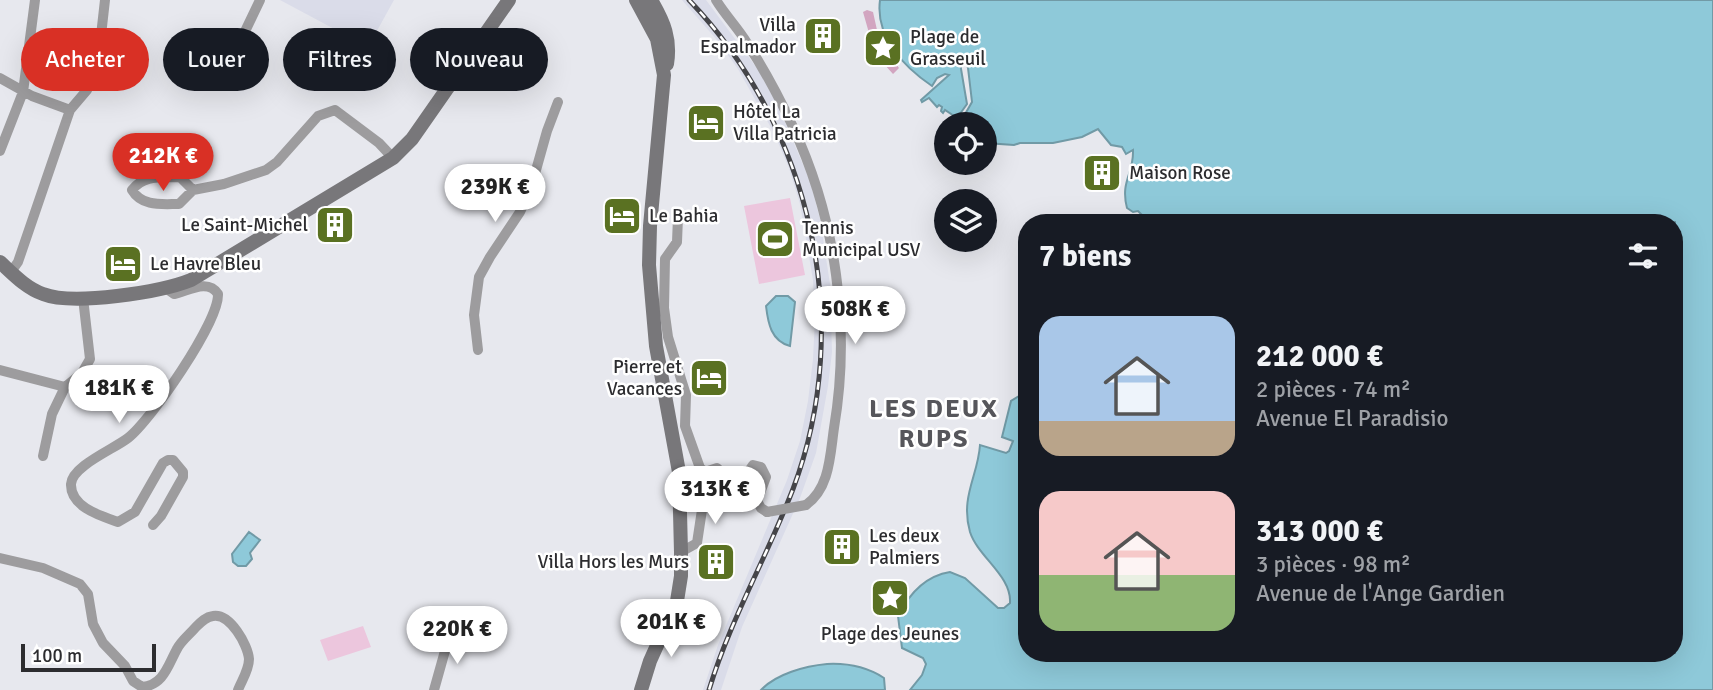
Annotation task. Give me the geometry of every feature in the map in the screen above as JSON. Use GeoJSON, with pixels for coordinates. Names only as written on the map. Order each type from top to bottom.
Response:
{"type":"FeatureCollection","features":[{"type":"Feature","properties":{"kind":"main road"},"geometry":{"type":"LineString","coordinates":[[5,267],[24,284],[45,295],[83,298],[167,289],[191,281],[393,158],[421,126],[509,0]]}},
{"type":"Feature","properties":{"kind":"main road"},"geometry":{"type":"LineString","coordinates":[[636,0],[669,41],[650,226],[649,265],[656,346],[679,472],[681,552],[680,589],[640,690]]}},
{"type":"Feature","properties":{"kind":"main road"},"geometry":{"type":"LineString","coordinates":[[651,0],[657,24]]}},
{"type":"Feature","properties":{"kind":"street"},"geometry":{"type":"LineString","coordinates":[[0,151],[23,92],[35,0]]}},
{"type":"Feature","properties":{"kind":"street"},"geometry":{"type":"LineString","coordinates":[[5,267],[18,262],[71,110],[87,90],[97,71],[105,0]]}},
{"type":"Feature","properties":{"kind":"street"},"geometry":{"type":"LineString","coordinates":[[247,28],[260,0]]}},
{"type":"Feature","properties":{"kind":"street"},"geometry":{"type":"LineString","coordinates":[[705,472],[717,468],[722,472],[723,484],[730,489],[738,487],[752,465],[761,467],[765,477],[757,501],[767,512],[806,505],[821,490],[826,478],[836,414],[841,326],[834,264],[815,185],[793,127],[747,43],[716,0]]}},
{"type":"Feature","properties":{"kind":"street"},"geometry":{"type":"LineString","coordinates":[[0,78],[23,92],[71,110]]}},
{"type":"Feature","properties":{"kind":"street"},"geometry":{"type":"LineString","coordinates":[[478,350],[474,315],[480,277],[520,212],[531,188],[558,102]]}},
{"type":"Feature","properties":{"kind":"street"},"geometry":{"type":"LineString","coordinates":[[192,190],[180,177],[146,178],[132,190],[143,202],[179,204],[192,190],[224,184],[266,170],[277,162],[317,116],[335,110],[379,143],[393,158]]}},
{"type":"Feature","properties":{"kind":"street"},"geometry":{"type":"LineString","coordinates":[[678,217],[677,242],[665,258],[664,307],[668,337],[685,395],[685,426],[696,460],[705,472]]}},
{"type":"Feature","properties":{"kind":"street"},"geometry":{"type":"LineString","coordinates":[[153,525],[183,477],[183,472],[173,460],[163,463],[135,512],[118,522],[91,512],[73,495],[71,483],[76,472],[129,437],[162,401],[218,300],[218,294],[210,286],[204,285],[174,294],[167,289]]}},
{"type":"Feature","properties":{"kind":"street"},"geometry":{"type":"LineString","coordinates":[[43,456],[52,414],[65,387],[82,373],[90,359],[83,298]]}},
{"type":"Feature","properties":{"kind":"street"},"geometry":{"type":"LineString","coordinates":[[0,370],[65,387]]}},
{"type":"Feature","properties":{"kind":"street"},"geometry":{"type":"LineString","coordinates":[[681,552],[697,543],[705,472]]}},
{"type":"Feature","properties":{"kind":"street"},"geometry":{"type":"LineString","coordinates":[[0,558],[43,568],[80,584],[88,594],[93,624],[103,643],[124,666],[133,681],[142,687],[157,683],[166,672],[178,646],[201,622],[221,616],[228,620],[247,650],[248,666],[237,690]]}},
{"type":"Feature","properties":{"kind":"street"},"geometry":{"type":"LineString","coordinates":[[434,690],[450,633]]}},
{"type":"Feature","properties":{"kind":"shaded area"},"geometry":{"type":"Polygon","coordinates":[[[280,0],[394,0],[379,28],[332,28],[280,0]]]}},
{"type":"Feature","properties":{"kind":"shaded area"},"geometry":{"type":"Polygon","coordinates":[[[682,0],[706,0],[759,71],[778,106],[810,181],[820,219],[830,284],[832,352],[816,453],[800,498],[742,627],[721,690],[703,690],[718,645],[787,480],[800,441],[813,359],[813,280],[800,204],[774,133],[738,69],[682,0]]]}},
{"type":"Feature","properties":{"kind":"shaded area"},"geometry":{"type":"Polygon","coordinates":[[[863,12],[873,12],[881,48],[899,68],[893,74],[875,54],[863,12]]]}},
{"type":"Feature","properties":{"kind":"shaded area"},"geometry":{"type":"Polygon","coordinates":[[[790,198],[805,275],[759,284],[744,206],[790,198]]]}},
{"type":"Feature","properties":{"kind":"shaded area"},"geometry":{"type":"Polygon","coordinates":[[[363,626],[371,647],[328,661],[320,640],[363,626]]]}},
{"type":"Feature","properties":{"kind":"water"},"geometry":{"type":"Polygon","coordinates":[[[880,0],[1713,0],[1713,690],[910,690],[922,675],[926,664],[923,658],[902,648],[898,616],[919,587],[933,577],[950,572],[965,578],[998,608],[1004,608],[1010,603],[1006,584],[974,541],[967,519],[967,508],[980,445],[1006,453],[1009,451],[1013,441],[1002,437],[1011,401],[1018,397],[1018,662],[1683,662],[1683,214],[1141,214],[1127,208],[1125,199],[1133,150],[1126,154],[1122,147],[1111,145],[1098,129],[1082,137],[1053,143],[997,144],[997,112],[966,112],[972,102],[964,57],[960,63],[967,104],[961,112],[942,112],[942,107],[937,107],[929,98],[922,102],[921,100],[949,75],[937,78],[932,86],[902,60],[882,26],[880,0]]]}},
{"type":"Feature","properties":{"kind":"water"},"geometry":{"type":"Polygon","coordinates":[[[776,296],[788,296],[795,302],[790,346],[775,336],[769,325],[766,306],[776,296]]]}},
{"type":"Feature","properties":{"kind":"water"},"geometry":{"type":"Polygon","coordinates":[[[249,532],[260,540],[250,553],[252,559],[246,566],[238,566],[233,562],[232,554],[249,532]]]}},
{"type":"Feature","properties":{"kind":"water"},"geometry":{"type":"Polygon","coordinates":[[[827,664],[849,665],[871,671],[884,678],[885,690],[761,690],[775,679],[791,672],[827,664]]]}},
{"type":"Feature","properties":{"kind":"railway"},"geometry":{"type":"LineString","coordinates":[[689,0],[731,51],[766,107],[792,167],[810,230],[820,295],[820,360],[812,426],[793,489],[727,639],[709,690]]}},
{"type":"Feature","properties":{"kind":"place","name":"Villa Espalmador"},"geometry":{"type":"Point","coordinates":[823,36]}},
{"type":"Feature","properties":{"kind":"place","name":"Plage de Grasseuil"},"geometry":{"type":"Point","coordinates":[883,48]}},
{"type":"Feature","properties":{"kind":"place","name":"Hôtel La Villa Patricia"},"geometry":{"type":"Point","coordinates":[706,123]}},
{"type":"Feature","properties":{"kind":"place","name":"Maison Rose"},"geometry":{"type":"Point","coordinates":[1102,173]}},
{"type":"Feature","properties":{"kind":"place","name":"Le Bahia"},"geometry":{"type":"Point","coordinates":[622,216]}},
{"type":"Feature","properties":{"kind":"place","name":"Le Saint-Michel"},"geometry":{"type":"Point","coordinates":[335,225]}},
{"type":"Feature","properties":{"kind":"place","name":"Tennis Municipal USV"},"geometry":{"type":"Point","coordinates":[775,239]}},
{"type":"Feature","properties":{"kind":"place","name":"Le Havre Bleu"},"geometry":{"type":"Point","coordinates":[123,264]}},
{"type":"Feature","properties":{"kind":"place","name":"Pierre et Vacances"},"geometry":{"type":"Point","coordinates":[709,378]}},
{"type":"Feature","properties":{"kind":"place","name":"Les deux Palmiers"},"geometry":{"type":"Point","coordinates":[842,547]}},
{"type":"Feature","properties":{"kind":"place","name":"Villa Hors les Murs"},"geometry":{"type":"Point","coordinates":[716,562]}},
{"type":"Feature","properties":{"kind":"place","name":"Plage des Jeunes"},"geometry":{"type":"Point","coordinates":[890,598]}},
{"type":"Feature","properties":{"kind":"district","name":"LES DEUX RUPS"},"geometry":{"type":"Point","coordinates":[934,424]}}]}
